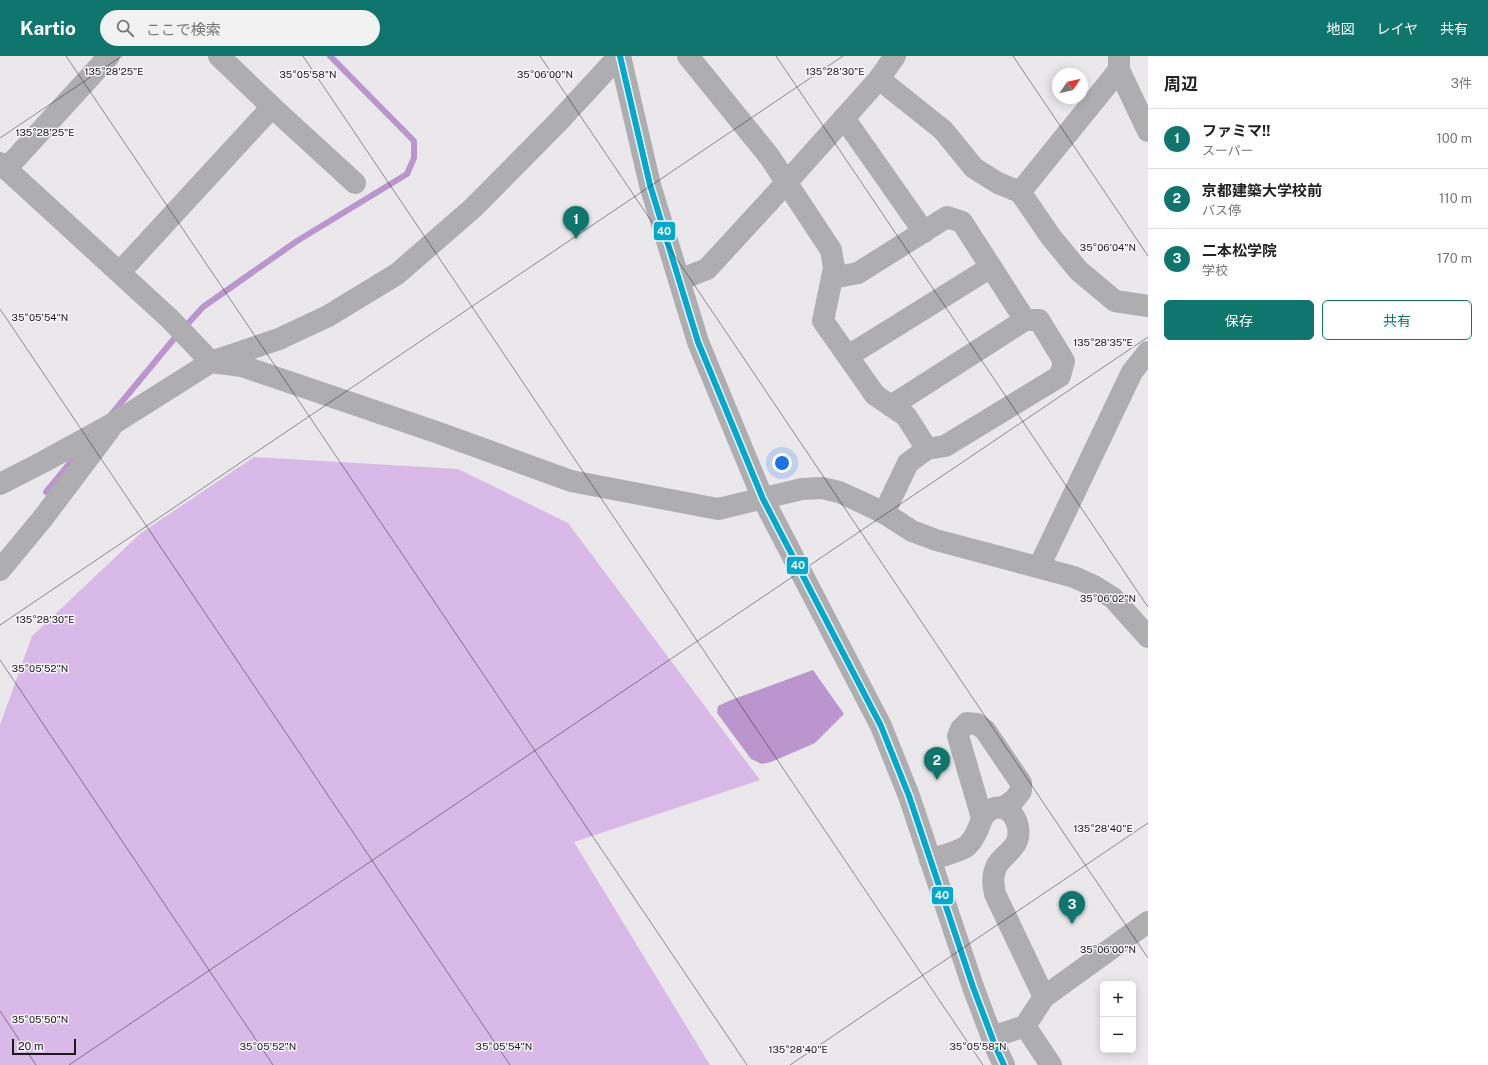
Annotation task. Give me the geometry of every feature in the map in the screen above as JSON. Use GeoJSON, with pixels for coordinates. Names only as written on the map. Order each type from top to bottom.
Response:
{"type":"FeatureCollection","features":[{"type":"Feature","properties":{"kind":"street"},"geometry":{"type":"LineString","coordinates":[[110,56],[3,166],[170,319],[211,362],[242,366],[439,433],[571,481],[718,509],[802,489],[822,488],[840,492],[884,513],[912,531],[936,540],[1074,577],[1094,586],[1113,598],[1148,637]]}},
{"type":"Feature","properties":{"kind":"street"},"geometry":{"type":"LineString","coordinates":[[219,56],[355,184]]}},
{"type":"Feature","properties":{"kind":"street"},"geometry":{"type":"LineString","coordinates":[[620,56],[650,185],[698,342],[763,499],[881,726],[909,796],[992,1037],[1004,1065]]}},
{"type":"Feature","properties":{"kind":"street"},"geometry":{"type":"LineString","coordinates":[[0,484],[116,422],[211,362],[286,336],[328,316],[397,274],[473,208],[558,122],[620,56]]}},
{"type":"Feature","properties":{"kind":"street"},"geometry":{"type":"LineString","coordinates":[[688,56],[769,156],[831,250],[834,268],[823,321],[875,395],[906,416],[927,448]]}},
{"type":"Feature","properties":{"kind":"street"},"geometry":{"type":"LineString","coordinates":[[679,280],[707,269],[879,80],[895,56]]}},
{"type":"Feature","properties":{"kind":"street"},"geometry":{"type":"LineString","coordinates":[[1020,192],[1119,63],[1148,131]]}},
{"type":"Feature","properties":{"kind":"street"},"geometry":{"type":"LineString","coordinates":[[879,80],[943,130],[974,168],[998,183],[1020,192],[1051,236],[1079,271],[1114,301],[1148,306]]}},
{"type":"Feature","properties":{"kind":"street"},"geometry":{"type":"LineString","coordinates":[[120,272],[272,107]]}},
{"type":"Feature","properties":{"kind":"street"},"geometry":{"type":"LineString","coordinates":[[844,118],[924,232]]}},
{"type":"Feature","properties":{"kind":"street"},"geometry":{"type":"LineString","coordinates":[[832,278],[858,273],[947,217],[962,222],[1025,320]]}},
{"type":"Feature","properties":{"kind":"street"},"geometry":{"type":"LineString","coordinates":[[848,356],[991,267]]}},
{"type":"Feature","properties":{"kind":"street"},"geometry":{"type":"LineString","coordinates":[[884,513],[908,463],[927,448],[946,446],[1060,376],[1064,361],[1039,320],[1025,320],[891,406]]}},
{"type":"Feature","properties":{"kind":"street"},"geometry":{"type":"LineString","coordinates":[[1039,567],[1132,372],[1148,352]]}},
{"type":"Feature","properties":{"kind":"street"},"geometry":{"type":"LineString","coordinates":[[0,570],[43,518],[116,422]]}},
{"type":"Feature","properties":{"kind":"street"},"geometry":{"type":"LineString","coordinates":[[930,860],[965,847],[977,831],[985,813],[993,809],[1003,808],[1014,800],[1021,791],[1021,783],[984,730],[977,724],[967,723],[961,729],[958,736],[982,818]]}},
{"type":"Feature","properties":{"kind":"street"},"geometry":{"type":"LineString","coordinates":[[1003,808],[1010,812],[1017,821],[1019,830],[1017,842],[997,866],[992,879],[995,894],[1044,997]]}},
{"type":"Feature","properties":{"kind":"street"},"geometry":{"type":"LineString","coordinates":[[992,1037],[1025,1026],[1044,997],[1148,922]]}},
{"type":"Feature","properties":{"kind":"street"},"geometry":{"type":"LineString","coordinates":[[1025,1026],[1051,1065]]}},
{"type":"Feature","properties":{"kind":"shaded area"},"geometry":{"type":"Polygon","coordinates":[[[254,457],[458,469],[568,523],[760,780],[574,842],[710,1065],[0,1065],[0,725],[32,636],[141,533],[254,457]]]}},
{"type":"Feature","properties":{"kind":"shaded area"},"geometry":{"type":"Polygon","coordinates":[[[813,670],[844,714],[815,743],[771,762],[762,764],[751,759],[717,713],[718,706],[813,670]]]}},
{"type":"Feature","properties":{"kind":"waterway"},"geometry":{"type":"LineString","coordinates":[[110,416],[173,340],[203,307],[297,241],[407,174],[414,158],[414,141],[330,56]]}},
{"type":"Feature","properties":{"kind":"waterway"},"geometry":{"type":"LineString","coordinates":[[46,492],[79,452]]}},
{"type":"Feature","properties":{"kind":"transit line","name":"40"},"geometry":{"type":"LineString","coordinates":[[620,56],[650,185],[698,342],[763,499],[881,726],[909,796],[973,987],[1004,1065]]}},
{"type":"Feature","properties":{"kind":"place","name":"ファミマ!!"},"geometry":{"type":"Point","coordinates":[576,239]}},
{"type":"Feature","properties":{"kind":"place","name":"京都建築大学校前"},"geometry":{"type":"Point","coordinates":[937,780]}},
{"type":"Feature","properties":{"kind":"place","name":"二本松学院"},"geometry":{"type":"Point","coordinates":[1072,924]}}]}
